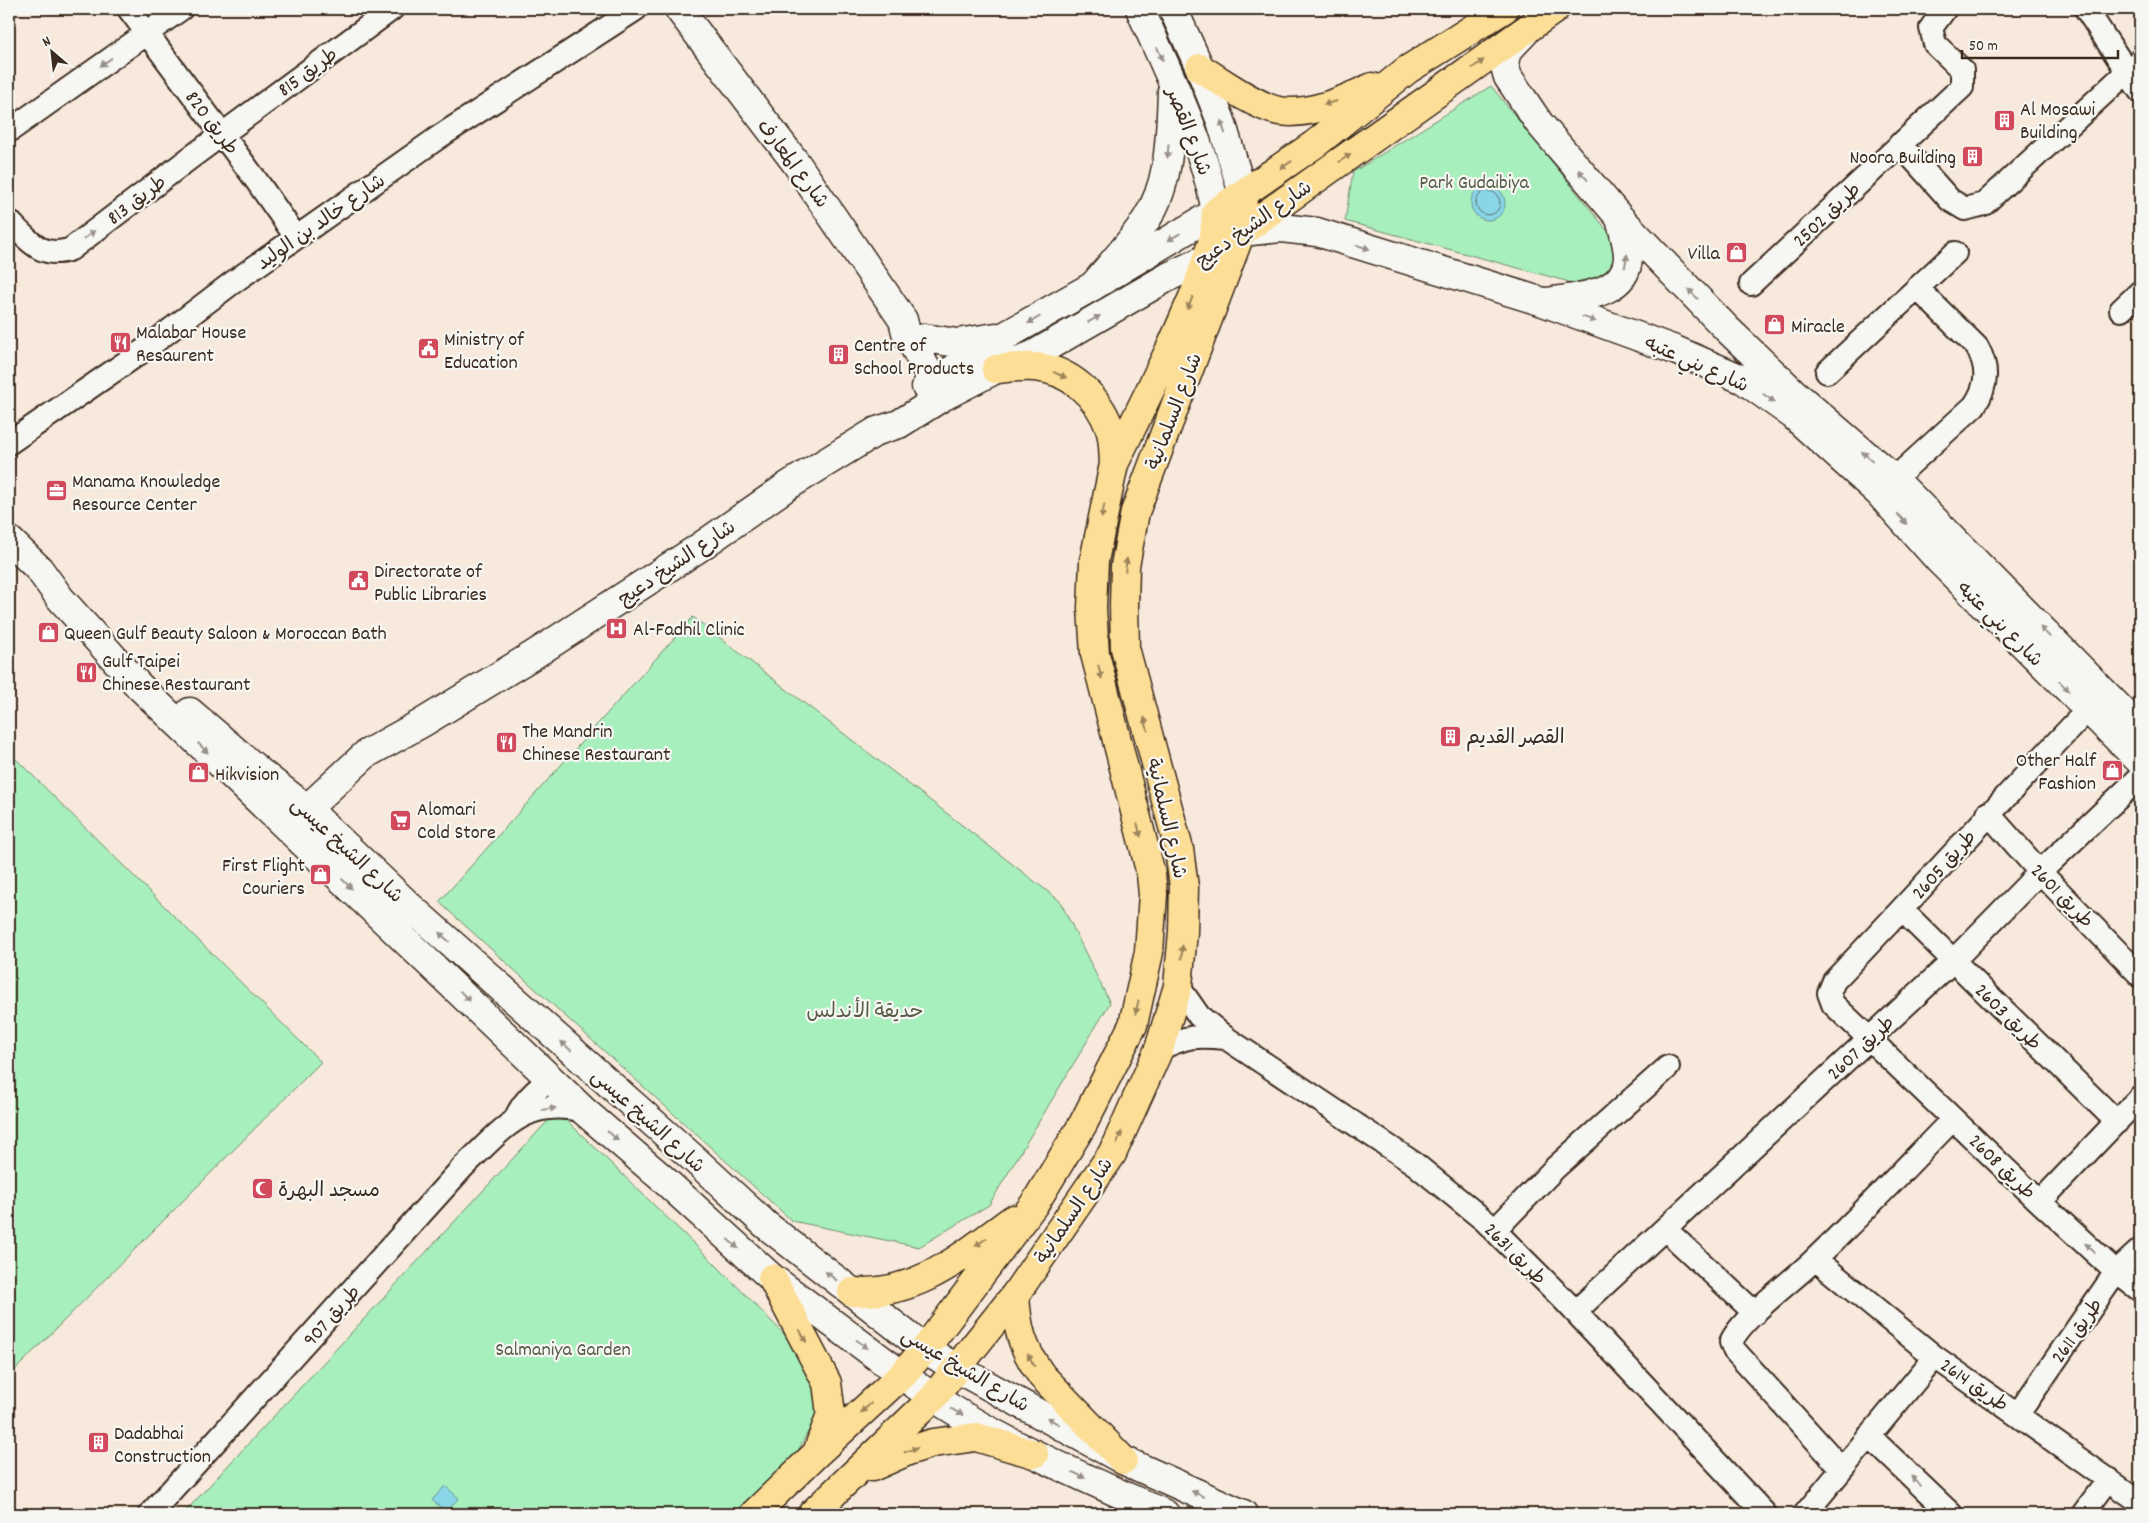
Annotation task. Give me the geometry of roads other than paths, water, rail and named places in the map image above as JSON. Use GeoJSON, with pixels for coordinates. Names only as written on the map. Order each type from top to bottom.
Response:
{"type":"FeatureCollection","features":[{"type":"Feature","properties":{"kind":"main road","name":"شارع الشيخ دعيج"},"geometry":{"type":"LineString","coordinates":[[1216,212],[1315,144],[1407,70],[1504,9]]}},
{"type":"Feature","properties":{"kind":"main road","name":"شارع الشيخ دعيج"},"geometry":{"type":"LineString","coordinates":[[1208,258],[1240,232],[1555,9]]}},
{"type":"Feature","properties":{"kind":"main road"},"geometry":{"type":"LineString","coordinates":[[1200,68],[1247,98],[1278,111],[1305,110],[1341,100],[1407,70]]}},
{"type":"Feature","properties":{"kind":"main road","name":"شارع القصر"},"geometry":{"type":"LineString","coordinates":[[1240,232],[1243,194]]}},
{"type":"Feature","properties":{"kind":"main road","name":"شارع القصر"},"geometry":{"type":"LineString","coordinates":[[1208,258],[1214,237],[1216,212]]}},
{"type":"Feature","properties":{"kind":"main road","name":"شارع السلمانية"},"geometry":{"type":"LineString","coordinates":[[812,1514],[933,1398],[1015,1295],[1112,1154],[1159,1049],[1178,986],[1184,906],[1180,858],[1125,648],[1125,566],[1135,512],[1240,232]]}},
{"type":"Feature","properties":{"kind":"main road","name":"شارع السلمانية"},"geometry":{"type":"LineString","coordinates":[[754,1514],[902,1375],[925,1349],[1035,1203],[1083,1124],[1133,1025],[1149,952],[1153,894],[1151,874],[1095,654],[1092,608],[1094,561],[1114,464],[1188,310],[1208,258]]}},
{"type":"Feature","properties":{"kind":"main road"},"geometry":{"type":"LineString","coordinates":[[996,369],[1035,367],[1058,373],[1075,382],[1090,394],[1101,408],[1111,431],[1114,464]]}},
{"type":"Feature","properties":{"kind":"main road"},"geometry":{"type":"LineString","coordinates":[[852,1292],[874,1294],[914,1284],[932,1275],[1035,1203]]}},
{"type":"Feature","properties":{"kind":"main road"},"geometry":{"type":"LineString","coordinates":[[772,1278],[827,1383],[831,1414],[816,1454]]}},
{"type":"Feature","properties":{"kind":"main road"},"geometry":{"type":"LineString","coordinates":[[1015,1295],[1016,1321],[1022,1344],[1034,1364],[1042,1376],[1123,1460]]}},
{"type":"Feature","properties":{"kind":"main road"},"geometry":{"type":"LineString","coordinates":[[850,1478],[908,1450],[934,1443],[976,1437],[1034,1454]]}},
{"type":"Feature","properties":{"kind":"street","name":"طريق 820"},"geometry":{"type":"LineString","coordinates":[[128,9],[222,134],[296,238]]}},
{"type":"Feature","properties":{"kind":"street"},"geometry":{"type":"LineString","coordinates":[[9,131],[181,9]]}},
{"type":"Feature","properties":{"kind":"street","name":"طريق 815"},"geometry":{"type":"LineString","coordinates":[[222,134],[392,9]]}},
{"type":"Feature","properties":{"kind":"street","name":"شارع خالد بن الوليد"},"geometry":{"type":"LineString","coordinates":[[9,443],[144,350],[296,238],[440,137],[636,9]]}},
{"type":"Feature","properties":{"kind":"street","name":"شارع المعارف"},"geometry":{"type":"LineString","coordinates":[[679,9],[796,163],[903,320],[924,338],[945,386]]}},
{"type":"Feature","properties":{"kind":"street","name":"شارع القصر"},"geometry":{"type":"LineString","coordinates":[[1140,9],[1203,158],[1216,212]]}},
{"type":"Feature","properties":{"kind":"street","name":"شارع القصر"},"geometry":{"type":"LineString","coordinates":[[1173,9],[1200,68],[1221,121],[1243,194]]}},
{"type":"Feature","properties":{"kind":"street","name":"طريق 2502"},"geometry":{"type":"LineString","coordinates":[[1751,284],[1962,87],[1962,70],[1935,44],[1931,28],[1945,9]]}},
{"type":"Feature","properties":{"kind":"street"},"geometry":{"type":"LineString","coordinates":[[2086,9],[2134,66],[2140,91]]}},
{"type":"Feature","properties":{"kind":"street","name":"شارع بني عتبه"},"geometry":{"type":"LineString","coordinates":[[1528,29],[1507,51],[1504,63],[1508,78],[1539,123],[1620,218],[1727,329],[1794,393],[1886,486],[1945,566],[2137,738]]}},
{"type":"Feature","properties":{"kind":"street"},"geometry":{"type":"LineString","coordinates":[[1900,144],[1950,200],[1965,208],[1984,204],[2134,66]]}},
{"type":"Feature","properties":{"kind":"street"},"geometry":{"type":"LineString","coordinates":[[1093,286],[1146,220],[1159,195],[1167,163],[1173,85]]}},
{"type":"Feature","properties":{"kind":"street","name":"طريق 813"},"geometry":{"type":"LineString","coordinates":[[9,220],[34,245],[46,251],[58,254],[71,249],[222,134]]}},
{"type":"Feature","properties":{"kind":"street"},"geometry":{"type":"LineString","coordinates":[[1216,212],[1240,232]]}},
{"type":"Feature","properties":{"kind":"street","name":"شارع الشيخ دعيج"},"geometry":{"type":"LineString","coordinates":[[945,386],[1005,336],[1216,212]]}},
{"type":"Feature","properties":{"kind":"street"},"geometry":{"type":"LineString","coordinates":[[1543,302],[1591,295],[1610,288],[1623,276],[1628,259],[1628,247],[1620,218]]}},
{"type":"Feature","properties":{"kind":"street","name":"شارع بني عتبه"},"geometry":{"type":"LineString","coordinates":[[1240,232],[1281,228],[1317,232],[1543,302],[1675,350],[1744,380],[1886,486]]}},
{"type":"Feature","properties":{"kind":"street"},"geometry":{"type":"LineString","coordinates":[[1827,372],[1955,253]]}},
{"type":"Feature","properties":{"kind":"street","name":"شارع الشيخ دعيج"},"geometry":{"type":"LineString","coordinates":[[301,824],[366,754],[422,723],[535,654],[697,549],[788,485],[878,430],[890,415],[945,386],[1033,355],[1168,277],[1208,258]]}},
{"type":"Feature","properties":{"kind":"street"},"geometry":{"type":"LineString","coordinates":[[1886,486],[1974,406],[1982,396],[1986,383],[1983,358],[1976,347],[1918,288]]}},
{"type":"Feature","properties":{"kind":"street"},"geometry":{"type":"LineString","coordinates":[[2121,310],[2140,292]]}},
{"type":"Feature","properties":{"kind":"street","name":"شارع المعارف"},"geometry":{"type":"LineString","coordinates":[[903,320],[906,332],[945,386]]}},
{"type":"Feature","properties":{"kind":"street"},"geometry":{"type":"LineString","coordinates":[[924,338],[957,344],[1005,336]]}},
{"type":"Feature","properties":{"kind":"street","name":"شارع الشيخ عيسى"},"geometry":{"type":"LineString","coordinates":[[9,546],[39,570],[60,598],[139,686],[301,824],[415,912],[766,1225],[925,1349],[956,1368],[1123,1460],[1243,1514]]}},
{"type":"Feature","properties":{"kind":"street","name":"شارع الشيخ عيسى"},"geometry":{"type":"LineString","coordinates":[[108,651],[123,656],[130,661],[261,773],[301,824],[584,1111],[663,1179],[772,1278],[933,1398],[1034,1454],[1165,1514]]}},
{"type":"Feature","properties":{"kind":"street","name":"طريق 2605"},"geometry":{"type":"LineString","coordinates":[[1869,1039],[1833,1004],[1829,993],[1834,980],[1902,910],[1988,813],[2096,701]]}},
{"type":"Feature","properties":{"kind":"street","name":"شارع الشيخ دعيج"},"geometry":{"type":"LineString","coordinates":[[301,824],[422,723]]}},
{"type":"Feature","properties":{"kind":"street"},"geometry":{"type":"LineString","coordinates":[[261,773],[273,780],[286,782],[310,780],[325,775],[366,754]]}},
{"type":"Feature","properties":{"kind":"street","name":"طريق 2607"},"geometry":{"type":"LineString","coordinates":[[1575,1312],[1954,960],[2040,872],[2140,777]]}},
{"type":"Feature","properties":{"kind":"street","name":"طريق 2601"},"geometry":{"type":"LineString","coordinates":[[1988,813],[2040,872],[2140,975]]}},
{"type":"Feature","properties":{"kind":"street","name":"طريق 2603"},"geometry":{"type":"LineString","coordinates":[[1902,910],[2117,1122]]}},
{"type":"Feature","properties":{"kind":"street","name":"طريق 2631"},"geometry":{"type":"LineString","coordinates":[[1178,986],[1199,1016],[1226,1038],[1355,1122],[1415,1164],[1474,1212],[1575,1312],[1765,1514]]}},
{"type":"Feature","properties":{"kind":"street","name":"طريق 2631"},"geometry":{"type":"LineString","coordinates":[[1159,1049],[1199,1035],[1226,1038]]}},
{"type":"Feature","properties":{"kind":"street","name":"طريق 2608"},"geometry":{"type":"LineString","coordinates":[[1869,1039],[2040,1202],[2116,1272],[2140,1290]]}},
{"type":"Feature","properties":{"kind":"street"},"geometry":{"type":"LineString","coordinates":[[1494,1231],[1555,1168],[1668,1067]]}},
{"type":"Feature","properties":{"kind":"street"},"geometry":{"type":"LineString","coordinates":[[552,1078],[571,1077],[592,1084],[659,1141],[694,1159]]}},
{"type":"Feature","properties":{"kind":"street","name":"طريق 907"},"geometry":{"type":"LineString","coordinates":[[515,1118],[520,1107],[531,1094],[552,1078]]}},
{"type":"Feature","properties":{"kind":"street"},"geometry":{"type":"LineString","coordinates":[[2040,1202],[2140,1097]]}},
{"type":"Feature","properties":{"kind":"street","name":"طريق 907"},"geometry":{"type":"LineString","coordinates":[[150,1514],[463,1167],[515,1118],[527,1112],[551,1108],[571,1108],[584,1111]]}},
{"type":"Feature","properties":{"kind":"street"},"geometry":{"type":"LineString","coordinates":[[1842,1469],[1734,1350],[1732,1342],[1734,1336],[1755,1313],[1815,1259],[1953,1119]]}},
{"type":"Feature","properties":{"kind":"street"},"geometry":{"type":"LineString","coordinates":[[1665,1229],[1755,1313]]}},
{"type":"Feature","properties":{"kind":"street","name":"طريق 2611"},"geometry":{"type":"LineString","coordinates":[[2018,1414],[2116,1272],[2140,1250]]}},
{"type":"Feature","properties":{"kind":"street","name":"طريق 2614"},"geometry":{"type":"LineString","coordinates":[[1815,1259],[1936,1357],[2140,1502]]}},
{"type":"Feature","properties":{"kind":"street"},"geometry":{"type":"LineString","coordinates":[[1805,1514],[1936,1357]]}},
{"type":"Feature","properties":{"kind":"street"},"geometry":{"type":"LineString","coordinates":[[1870,1436],[1951,1514]]}},
{"type":"Feature","properties":{"kind":"street"},"geometry":{"type":"LineString","coordinates":[[2083,1514],[2109,1479]]}},
{"type":"Feature","properties":{"kind":"water"},"geometry":{"type":"Polygon","coordinates":[[[1488,186],[1500,191],[1505,203],[1500,215],[1488,220],[1476,215],[1471,203],[1476,191],[1488,186]]]}},
{"type":"Feature","properties":{"kind":"water"},"geometry":{"type":"Polygon","coordinates":[[[445,1486],[459,1498],[446,1512],[432,1500],[445,1486]]]}},
{"type":"Feature","properties":{"kind":"place","name":"Al Mosawi Building"},"geometry":{"type":"Point","coordinates":[2004,120]}},
{"type":"Feature","properties":{"kind":"place","name":"Noora Building"},"geometry":{"type":"Point","coordinates":[1972,156]}},
{"type":"Feature","properties":{"kind":"place","name":"Villa"},"geometry":{"type":"Point","coordinates":[1736,252]}},
{"type":"Feature","properties":{"kind":"place","name":"Miracle"},"geometry":{"type":"Point","coordinates":[1775,325]}},
{"type":"Feature","properties":{"kind":"place","name":"Malabar House Resaurent"},"geometry":{"type":"Point","coordinates":[120,342]}},
{"type":"Feature","properties":{"kind":"place","name":"Ministry of Education"},"geometry":{"type":"Point","coordinates":[428,349]}},
{"type":"Feature","properties":{"kind":"place","name":"Centre of School Products"},"geometry":{"type":"Point","coordinates":[838,355]}},
{"type":"Feature","properties":{"kind":"place","name":"Manama Knowledge Resource Center"},"geometry":{"type":"Point","coordinates":[56,491]}},
{"type":"Feature","properties":{"kind":"place","name":"Directorate of Public Libraries"},"geometry":{"type":"Point","coordinates":[358,581]}},
{"type":"Feature","properties":{"kind":"place","name":"Al-Fadhil Clinic"},"geometry":{"type":"Point","coordinates":[617,628]}},
{"type":"Feature","properties":{"kind":"place","name":"Queen Gulf Beauty Saloon & Moroccan Bath"},"geometry":{"type":"Point","coordinates":[48,632]}},
{"type":"Feature","properties":{"kind":"place","name":"Gulf Taipei Chinese Restaurant"},"geometry":{"type":"Point","coordinates":[86,672]}},
{"type":"Feature","properties":{"kind":"place","name":"القصر القديم"},"geometry":{"type":"Point","coordinates":[1450,736]}},
{"type":"Feature","properties":{"kind":"place","name":"The Mandrin Chinese Restaurant"},"geometry":{"type":"Point","coordinates":[506,742]}},
{"type":"Feature","properties":{"kind":"place","name":"Other Half Fashion"},"geometry":{"type":"Point","coordinates":[2112,771]}},
{"type":"Feature","properties":{"kind":"place","name":"Hikvision"},"geometry":{"type":"Point","coordinates":[199,773]}},
{"type":"Feature","properties":{"kind":"place","name":"Alomari Cold Store"},"geometry":{"type":"Point","coordinates":[401,820]}},
{"type":"Feature","properties":{"kind":"place","name":"First Flight Couriers"},"geometry":{"type":"Point","coordinates":[321,875]}},
{"type":"Feature","properties":{"kind":"place","name":"مسجد البهرة"},"geometry":{"type":"Point","coordinates":[262,1189]}},
{"type":"Feature","properties":{"kind":"place","name":"Dadabhai Construction"},"geometry":{"type":"Point","coordinates":[98,1443]}},
{"type":"Feature","properties":{"kind":"park label","name":"Park Gudaibiya"},"geometry":{"type":"Point","coordinates":[1474,181]}},
{"type":"Feature","properties":{"kind":"park label","name":"حديقة الأندلس"},"geometry":{"type":"Point","coordinates":[865,1010]}},
{"type":"Feature","properties":{"kind":"park label","name":"Salmaniya Garden"},"geometry":{"type":"Point","coordinates":[563,1348]}}]}
